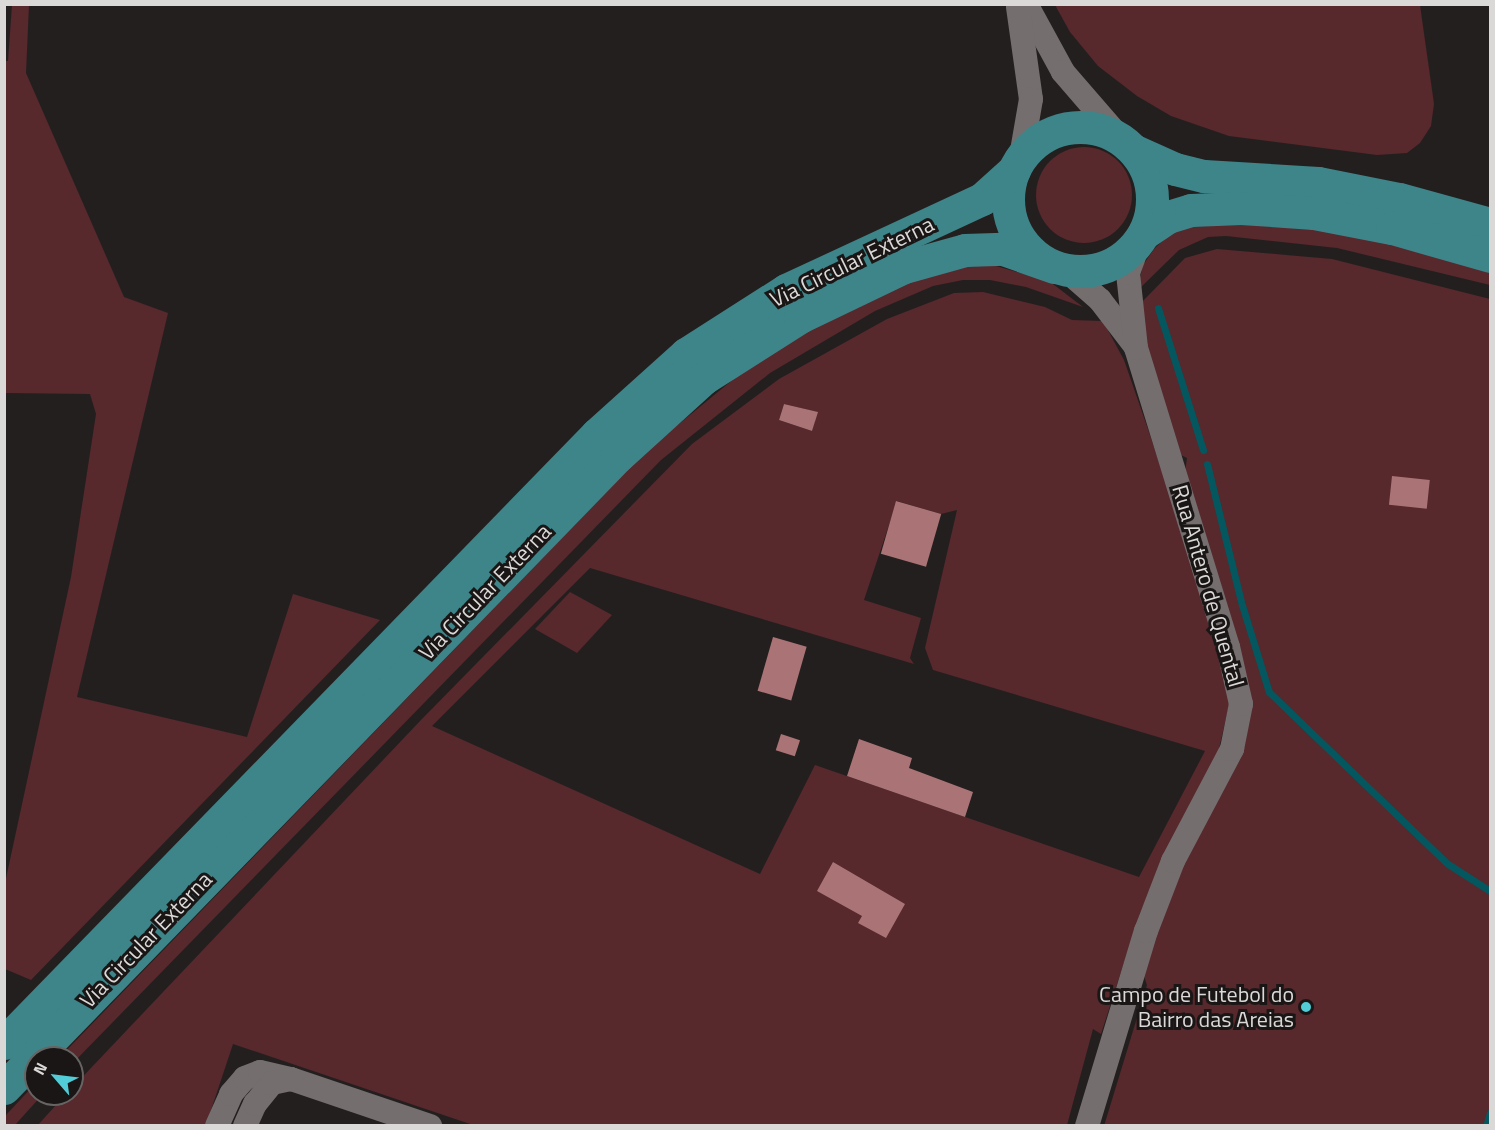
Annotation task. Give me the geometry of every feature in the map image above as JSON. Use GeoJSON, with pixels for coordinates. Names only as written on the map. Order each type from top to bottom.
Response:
{"type":"FeatureCollection","features":[{"type":"Feature","properties":{"kind":"main road"},"geometry":{"type":"LineString","coordinates":[[1491,225],[1399,199],[1318,183],[1204,176],[1175,170],[1090,128],[1056,130],[1036,141],[1017,163],[1008,192],[1010,216],[1018,238],[1034,255],[1061,269],[1109,266],[1127,254],[1143,235],[1168,217],[1191,210],[1240,208],[1314,213],[1370,224],[1491,256]]}},
{"type":"Feature","properties":{"kind":"main road"},"geometry":{"type":"LineString","coordinates":[[1128,145],[1146,170],[1152,190],[1151,212],[1143,235]]}},
{"type":"Feature","properties":{"kind":"main road","name":"Via Circular Externa"},"geometry":{"type":"LineString","coordinates":[[4,1043],[597,434],[686,354],[786,290],[982,199],[1017,163]]}},
{"type":"Feature","properties":{"kind":"main road","name":"Via Circular Externa"},"geometry":{"type":"LineString","coordinates":[[4,1088],[618,456],[704,378],[800,317],[904,267],[964,250],[1004,249],[1061,269]]}},
{"type":"Feature","properties":{"kind":"street"},"geometry":{"type":"LineString","coordinates":[[1017,163],[1031,99],[1018,4]]}},
{"type":"Feature","properties":{"kind":"street"},"geometry":{"type":"LineString","coordinates":[[1026,4],[1064,72],[1128,145]]}},
{"type":"Feature","properties":{"kind":"street","name":"Rua Antero de Quental"},"geometry":{"type":"LineString","coordinates":[[1087,1125],[1146,931],[1173,861],[1232,749],[1241,704],[1228,647],[1136,348],[1128,273],[1143,235]]}},
{"type":"Feature","properties":{"kind":"street","name":"Rua Antero de Quental"},"geometry":{"type":"LineString","coordinates":[[1061,269],[1100,300],[1136,348]]}},
{"type":"Feature","properties":{"kind":"street"},"geometry":{"type":"LineString","coordinates":[[217,1125],[231,1094],[245,1078],[261,1072],[291,1078],[430,1125]]}},
{"type":"Feature","properties":{"kind":"street"},"geometry":{"type":"LineString","coordinates":[[245,1125],[255,1104],[272,1083],[291,1078]]}},
{"type":"Feature","properties":{"kind":"shaded area"},"geometry":{"type":"Polygon","coordinates":[[[12,5],[29,5],[26,73],[124,297],[168,313],[77,697],[247,737],[293,594],[380,620],[31,980],[5,969],[5,883],[71,577],[96,414],[90,394],[5,393],[4,61],[8,61],[12,5]]]}},
{"type":"Feature","properties":{"kind":"shaded area"},"geometry":{"type":"Polygon","coordinates":[[[1055,5],[1420,5],[1434,104],[1431,126],[1420,143],[1407,153],[1377,155],[1229,136],[1171,116],[1137,96],[1098,66],[1070,32],[1055,5]]]}},
{"type":"Feature","properties":{"kind":"shaded area"},"geometry":{"type":"Polygon","coordinates":[[[1084,147],[1102,150],[1118,161],[1129,177],[1132,195],[1129,213],[1118,229],[1102,240],[1084,243],[1066,240],[1050,229],[1039,213],[1036,195],[1039,177],[1050,161],[1066,150],[1084,147]]]}},
{"type":"Feature","properties":{"kind":"shaded area"},"geometry":{"type":"Polygon","coordinates":[[[1212,219],[1329,229],[1490,266],[1490,285],[1337,248],[1226,236],[1208,237],[1179,250],[1137,291],[1143,265],[1154,249],[1171,233],[1212,219]]]}},
{"type":"Feature","properties":{"kind":"shaded area"},"geometry":{"type":"Polygon","coordinates":[[[1217,249],[1332,259],[1490,299],[1490,1125],[1104,1126],[1147,985],[1143,973],[1173,886],[1244,740],[1185,473],[1187,458],[1181,455],[1135,309],[1185,258],[1217,249]]]}},
{"type":"Feature","properties":{"kind":"shaded area"},"geometry":{"type":"Polygon","coordinates":[[[989,264],[1049,281],[1083,307],[1026,287],[990,280],[963,280],[933,286],[875,311],[770,373],[661,460],[84,1052],[84,1046],[71,1046],[646,451],[752,364],[795,336],[894,286],[951,267],[989,264]]]}},
{"type":"Feature","properties":{"kind":"shaded area"},"geometry":{"type":"Polygon","coordinates":[[[983,292],[1045,307],[1072,320],[1103,321],[1124,360],[1216,636],[1230,701],[1218,753],[1180,823],[1140,913],[1101,1034],[1093,1029],[1067,1125],[473,1125],[233,1044],[206,1125],[37,1126],[55,1106],[84,1106],[84,1075],[420,721],[692,444],[779,379],[887,319],[954,293],[983,292]],[[784,404],[779,420],[812,431],[817,412],[784,404]],[[897,501],[864,600],[921,618],[910,658],[914,664],[590,568],[432,726],[760,874],[815,765],[1139,877],[1205,751],[933,670],[925,648],[957,510],[941,514],[897,501]]]}},
{"type":"Feature","properties":{"kind":"shaded area"},"geometry":{"type":"Polygon","coordinates":[[[570,592],[612,615],[577,653],[535,629],[570,592]]]}},
{"type":"Feature","properties":{"kind":"shaded area"},"geometry":{"type":"Polygon","coordinates":[[[24,1096],[24,1106],[32,1106],[15,1125],[5,1125],[5,1116],[24,1096]]]}},
{"type":"Feature","properties":{"kind":"building"},"geometry":{"type":"Polygon","coordinates":[[[784,404],[818,412],[812,431],[779,420],[784,404]]]}},
{"type":"Feature","properties":{"kind":"building"},"geometry":{"type":"Polygon","coordinates":[[[1392,476],[1430,480],[1427,509],[1389,505],[1392,476]]]}},
{"type":"Feature","properties":{"kind":"building"},"geometry":{"type":"Polygon","coordinates":[[[896,501],[941,514],[926,567],[881,554],[896,501]]]}},
{"type":"Feature","properties":{"kind":"building"},"geometry":{"type":"Polygon","coordinates":[[[773,637],[807,647],[791,700],[758,691],[773,637]]]}},
{"type":"Feature","properties":{"kind":"building"},"geometry":{"type":"Polygon","coordinates":[[[781,734],[800,740],[795,756],[776,750],[781,734]]]}},
{"type":"Feature","properties":{"kind":"building"},"geometry":{"type":"Polygon","coordinates":[[[859,739],[912,758],[909,768],[973,792],[965,817],[847,776],[859,739]]]}},
{"type":"Feature","properties":{"kind":"building"},"geometry":{"type":"Polygon","coordinates":[[[833,862],[905,904],[886,938],[858,923],[862,916],[817,891],[833,862]]]}},
{"type":"Feature","properties":{"kind":"waterway"},"geometry":{"type":"LineString","coordinates":[[1158,308],[1203,450]]}},
{"type":"Feature","properties":{"kind":"waterway"},"geometry":{"type":"LineString","coordinates":[[1207,464],[1242,605],[1269,692],[1448,864],[1490,891]]}},
{"type":"Feature","properties":{"kind":"waterway"},"geometry":{"type":"LineString","coordinates":[[1486,1126],[1490,1113]]}},
{"type":"Feature","properties":{"kind":"place","name":"Campo de Futebol do Bairro das Areias"},"geometry":{"type":"Point","coordinates":[1306,1007]}}]}
